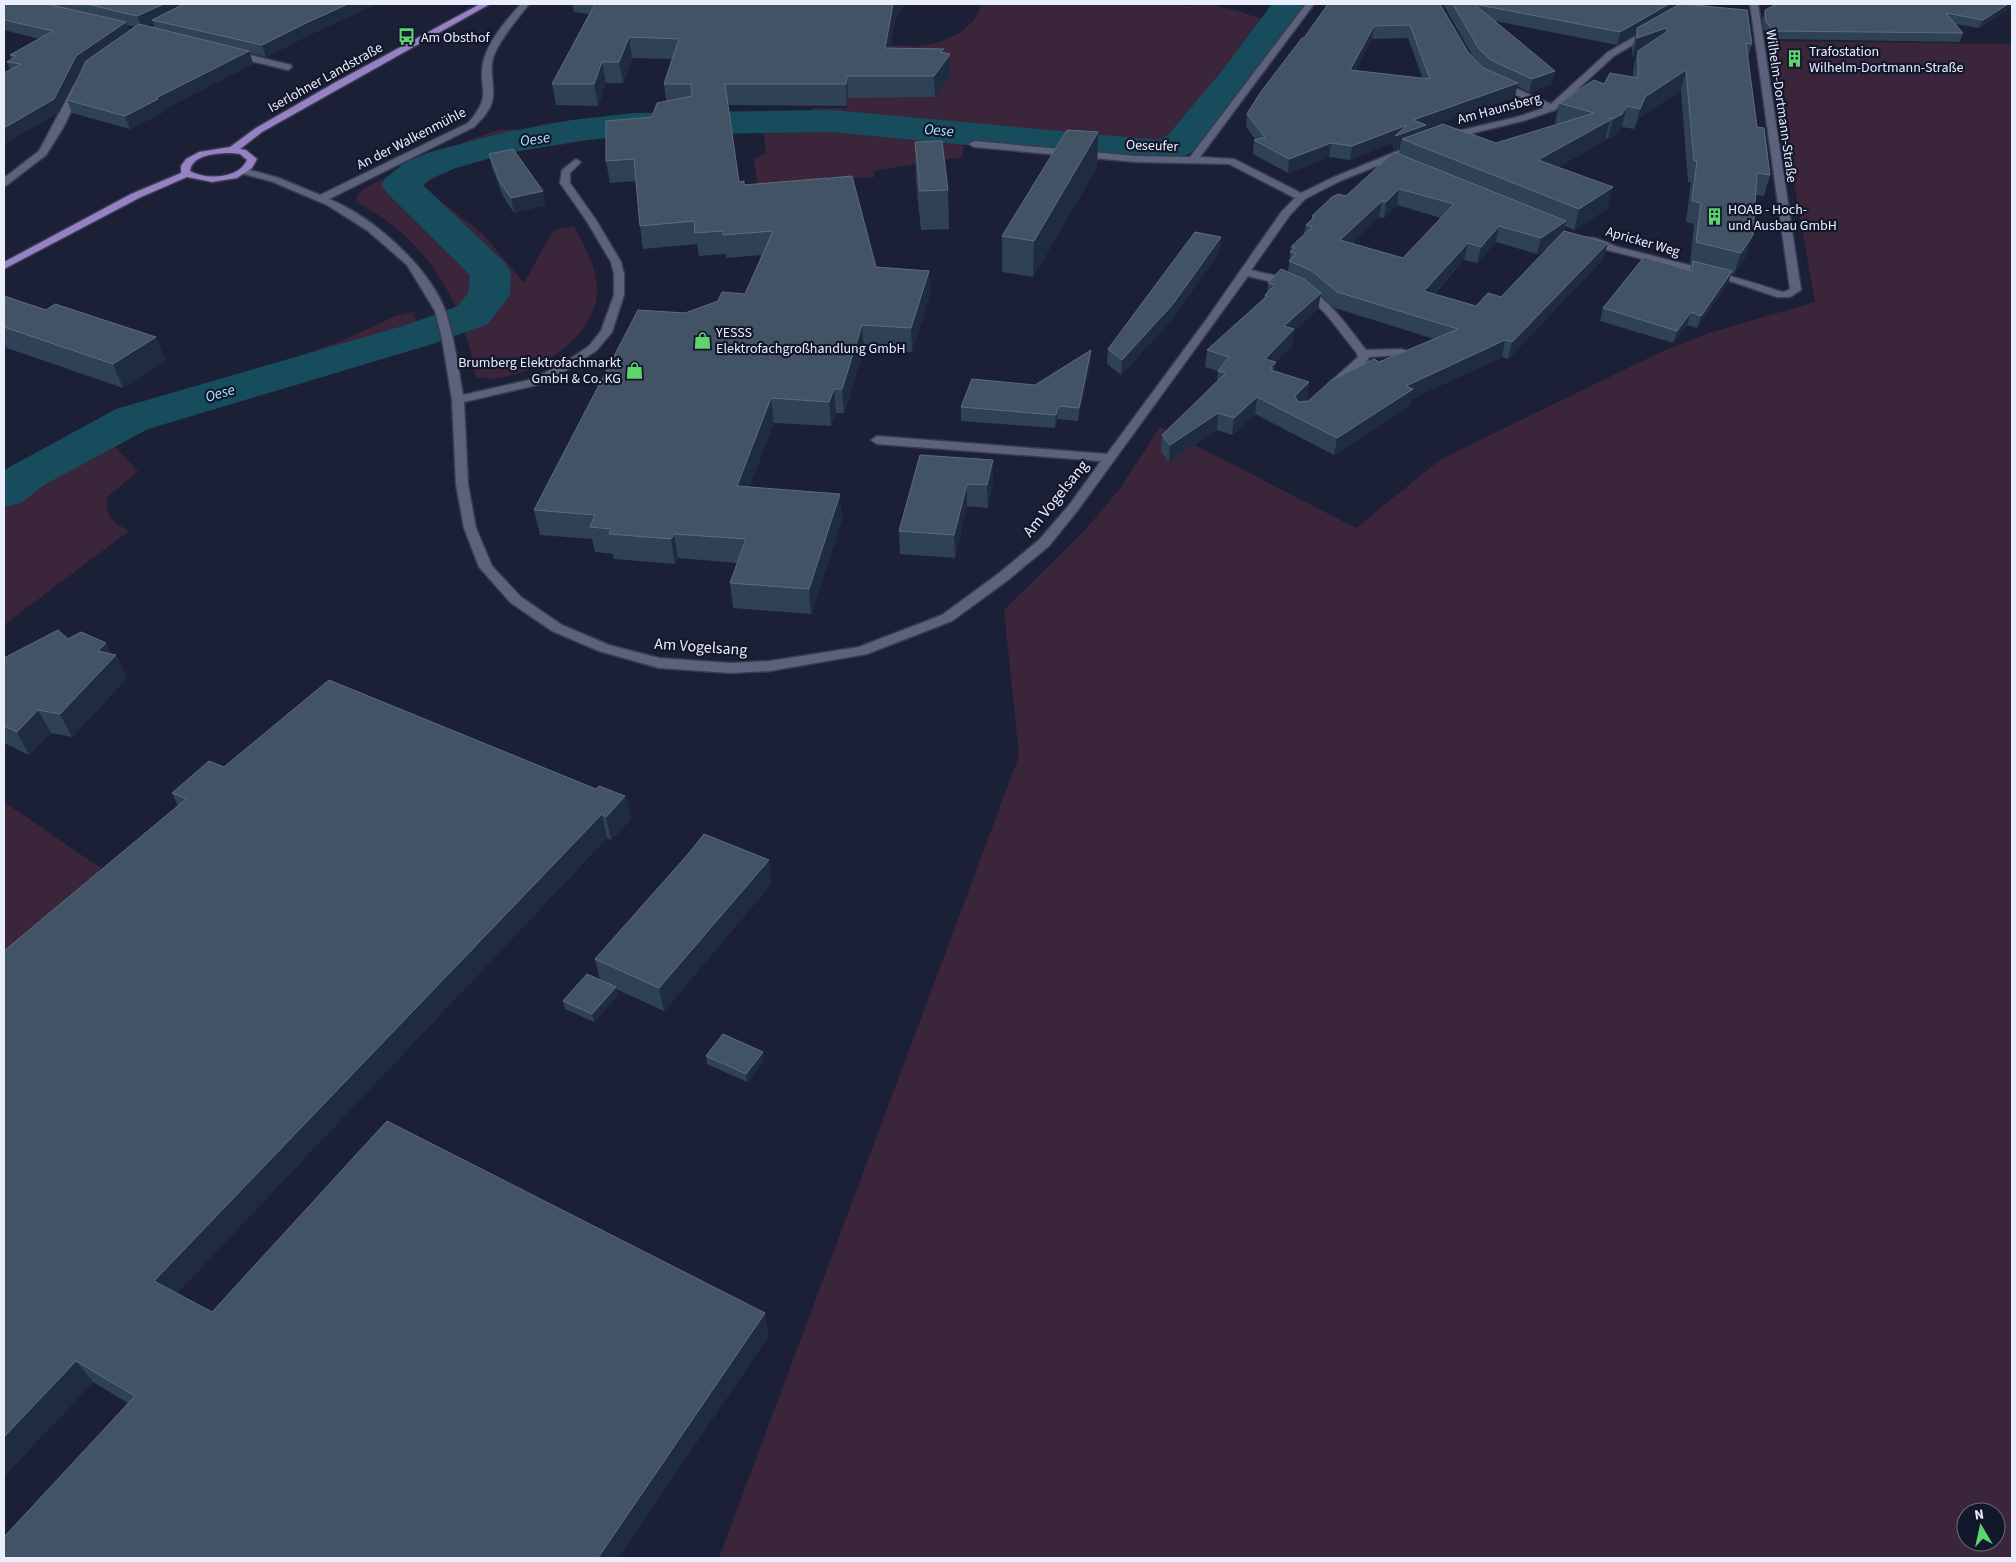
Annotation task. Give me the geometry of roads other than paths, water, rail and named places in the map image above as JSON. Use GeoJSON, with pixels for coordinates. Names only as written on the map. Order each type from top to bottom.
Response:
{"type":"FeatureCollection","features":[{"type":"Feature","properties":{"kind":"main road","name":"Iserlohner Landstraße"},"geometry":{"type":"LineString","coordinates":[[232,150],[259,130],[339,84],[486,4]]}},
{"type":"Feature","properties":{"kind":"main road"},"geometry":{"type":"LineString","coordinates":[[232,150],[243,152],[252,159],[251,163],[243,171],[231,176],[209,180],[198,179],[187,174],[184,168],[194,158],[213,151],[232,150]]}},
{"type":"Feature","properties":{"kind":"main road"},"geometry":{"type":"LineString","coordinates":[[4,266],[135,196],[187,174]]}},
{"type":"Feature","properties":{"kind":"street","name":"An der Walkenmühle"},"geometry":{"type":"LineString","coordinates":[[320,199],[471,125],[484,112],[489,98],[488,60],[505,30],[525,4]]}},
{"type":"Feature","properties":{"kind":"street","name":"Oeseufer"},"geometry":{"type":"LineString","coordinates":[[974,144],[1136,159],[1193,160],[1310,4]]}},
{"type":"Feature","properties":{"kind":"street"},"geometry":{"type":"LineString","coordinates":[[1675,17],[1703,4]]}},
{"type":"Feature","properties":{"kind":"street","name":"Wilhelm-Dortmann-Straße"},"geometry":{"type":"LineString","coordinates":[[1754,4],[1796,290],[1786,295]]}},
{"type":"Feature","properties":{"kind":"street"},"geometry":{"type":"LineString","coordinates":[[1552,108],[1611,54],[1659,26]]}},
{"type":"Feature","properties":{"kind":"street"},"geometry":{"type":"LineString","coordinates":[[224,52],[288,67]]}},
{"type":"Feature","properties":{"kind":"street"},"geometry":{"type":"LineString","coordinates":[[4,183],[43,153],[82,80]]}},
{"type":"Feature","properties":{"kind":"street","name":"Am Haunsberg"},"geometry":{"type":"LineString","coordinates":[[1492,81],[1552,108]]}},
{"type":"Feature","properties":{"kind":"street","name":"Am Haunsberg"},"geometry":{"type":"LineString","coordinates":[[1301,197],[1337,179],[1430,142],[1552,108]]}},
{"type":"Feature","properties":{"kind":"street"},"geometry":{"type":"LineString","coordinates":[[1384,159],[1402,166]]}},
{"type":"Feature","properties":{"kind":"street"},"geometry":{"type":"LineString","coordinates":[[1193,160],[1231,162],[1301,197]]}},
{"type":"Feature","properties":{"kind":"street"},"geometry":{"type":"LineString","coordinates":[[458,400],[533,383],[574,362],[593,348],[606,332],[619,295],[620,274],[616,262],[591,220],[565,183],[565,172],[576,162]]}},
{"type":"Feature","properties":{"kind":"street","name":"Am Vogelsang"},"geometry":{"type":"LineString","coordinates":[[243,171],[276,180],[331,203],[372,229],[411,262],[440,311],[448,339],[458,400],[462,484],[470,528],[486,567],[516,600],[557,628],[604,648],[659,663],[730,668],[779,665],[862,652],[946,618],[1003,577],[1044,543],[1074,507],[1109,458],[1132,430],[1286,213],[1301,197]]}},
{"type":"Feature","properties":{"kind":"street","name":"Apricker Weg"},"geometry":{"type":"LineString","coordinates":[[1575,235],[1612,248],[1734,279],[1777,294],[1786,295]]}},
{"type":"Feature","properties":{"kind":"street"},"geometry":{"type":"LineString","coordinates":[[1245,272],[1288,283],[1306,291],[1318,300],[1364,354]]}},
{"type":"Feature","properties":{"kind":"street"},"geometry":{"type":"LineString","coordinates":[[1364,354],[1402,352]]}},
{"type":"Feature","properties":{"kind":"street"},"geometry":{"type":"LineString","coordinates":[[1327,390],[1364,358],[1364,354]]}},
{"type":"Feature","properties":{"kind":"street","name":"Am Vogelsang"},"geometry":{"type":"LineString","coordinates":[[877,440],[1109,458]]}},
{"type":"Feature","properties":{"kind":"waterway","name":"Oese"},"geometry":{"type":"LineString","coordinates":[[4,493],[27,475],[132,419],[421,334],[473,315],[489,295],[491,272],[400,185],[417,171],[443,160],[506,143],[572,131],[634,124],[832,121],[1142,151],[1165,151],[1181,143],[1233,79],[1288,4]]}},
{"type":"Feature","properties":{"kind":"place","name":"Am Obsthof"},"geometry":{"type":"Point","coordinates":[407,37]}},
{"type":"Feature","properties":{"kind":"place","name":"Trafostation Wilhelm-Dortmann-Straße"},"geometry":{"type":"Point","coordinates":[1795,59]}},
{"type":"Feature","properties":{"kind":"place","name":"HOAB - Hoch- und Ausbau GmbH"},"geometry":{"type":"Point","coordinates":[1714,217]}},
{"type":"Feature","properties":{"kind":"place","name":"YESSS Elektrofachgroßhandlung GmbH"},"geometry":{"type":"Point","coordinates":[702,340]}},
{"type":"Feature","properties":{"kind":"place","name":"Brumberg Elektrofachmarkt GmbH & Co. KG"},"geometry":{"type":"Point","coordinates":[635,370]}}]}
